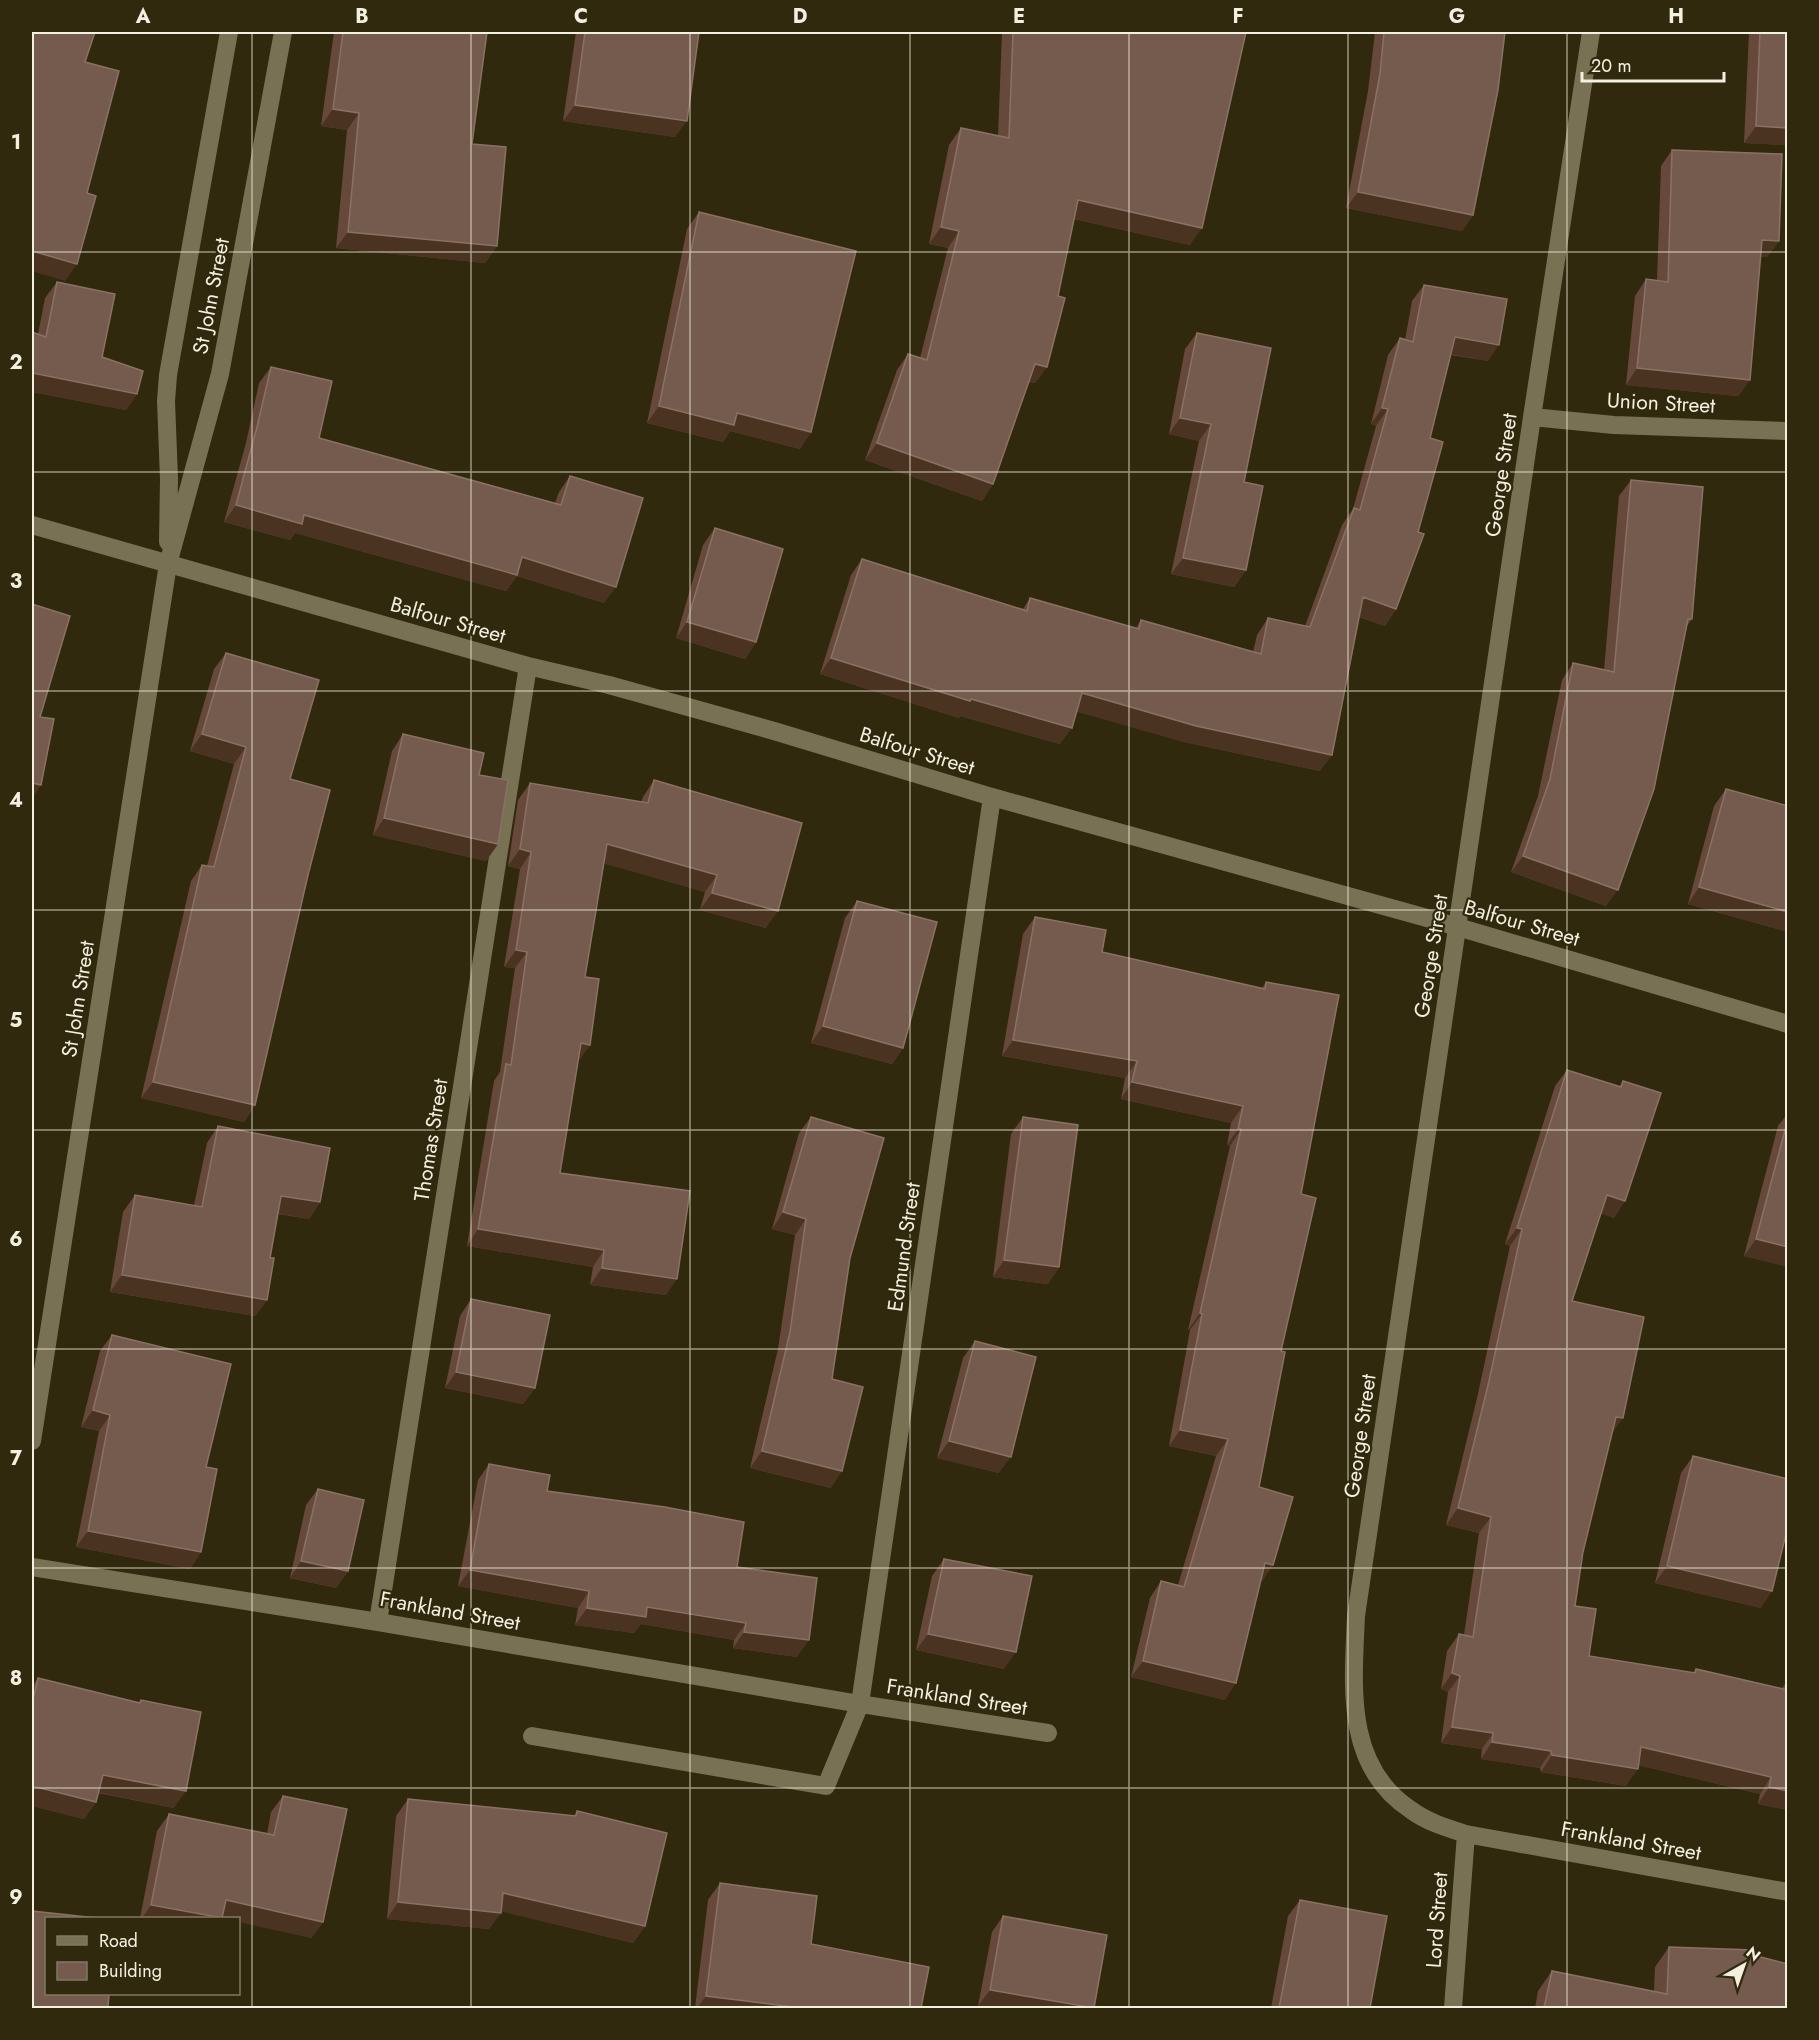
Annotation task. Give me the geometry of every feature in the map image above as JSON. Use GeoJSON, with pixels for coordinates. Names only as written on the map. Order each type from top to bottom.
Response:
{"type":"FeatureCollection","features":[{"type":"Feature","properties":{"kind":"street","name":"St John Street"},"geometry":{"type":"LineString","coordinates":[[168,564],[170,479],[166,400],[168,375],[229,32]]}},
{"type":"Feature","properties":{"kind":"street","name":"St John Street"},"geometry":{"type":"LineString","coordinates":[[32,1441],[168,564],[220,374],[283,32]]}},
{"type":"Feature","properties":{"kind":"street","name":"George Street"},"geometry":{"type":"LineString","coordinates":[[1466,1834],[1437,1824],[1411,1810],[1395,1797],[1366,1760],[1358,1731],[1354,1696],[1356,1616],[1532,417],[1591,32]]}},
{"type":"Feature","properties":{"kind":"street","name":"Union Street"},"geometry":{"type":"LineString","coordinates":[[1532,417],[1614,424],[1788,431]]}},
{"type":"Feature","properties":{"kind":"street","name":"Balfour Street"},"geometry":{"type":"LineString","coordinates":[[32,525],[528,666],[609,685],[774,731],[992,797],[1458,927],[1788,1024]]}},
{"type":"Feature","properties":{"kind":"street","name":"Thomas Street"},"geometry":{"type":"LineString","coordinates":[[378,1622],[528,666]]}},
{"type":"Feature","properties":{"kind":"street","name":"Edmund Street"},"geometry":{"type":"LineString","coordinates":[[860,1704],[992,797]]}},
{"type":"Feature","properties":{"kind":"street","name":"Frankland Street"},"geometry":{"type":"LineString","coordinates":[[32,1567],[1048,1733]]}},
{"type":"Feature","properties":{"kind":"street","name":"Frankland Street"},"geometry":{"type":"LineString","coordinates":[[532,1736],[826,1786],[860,1704]]}},
{"type":"Feature","properties":{"kind":"street","name":"Frankland Street"},"geometry":{"type":"LineString","coordinates":[[1466,1834],[1788,1892]]}},
{"type":"Feature","properties":{"kind":"street","name":"Lord Street"},"geometry":{"type":"LineString","coordinates":[[1453,2008],[1466,1834]]}},
{"type":"Feature","properties":{"kind":"building"},"geometry":{"type":"Polygon","coordinates":[[[32,32],[95,32],[85,62],[119,71],[87,193],[96,196],[77,264],[32,251],[32,32]]]}},
{"type":"Feature","properties":{"kind":"building"},"geometry":{"type":"Polygon","coordinates":[[[343,32],[487,32],[472,144],[506,147],[497,246],[348,232],[359,113],[333,109],[343,32]]]}},
{"type":"Feature","properties":{"kind":"building"},"geometry":{"type":"Polygon","coordinates":[[[585,32],[699,32],[687,121],[575,105],[585,32]]]}},
{"type":"Feature","properties":{"kind":"building"},"geometry":{"type":"Polygon","coordinates":[[[1013,32],[1246,32],[1202,228],[1078,200],[1058,296],[1065,298],[1047,367],[1035,364],[993,484],[877,443],[908,354],[927,360],[959,231],[941,227],[961,128],[1009,138],[1013,32]]]}},
{"type":"Feature","properties":{"kind":"building"},"geometry":{"type":"Polygon","coordinates":[[[1384,32],[1505,32],[1498,90],[1473,215],[1358,192],[1380,74],[1384,32]]]}},
{"type":"Feature","properties":{"kind":"building"},"geometry":{"type":"Polygon","coordinates":[[[1760,32],[1788,32],[1788,128],[1756,126],[1760,32]]]}},
{"type":"Feature","properties":{"kind":"building"},"geometry":{"type":"Polygon","coordinates":[[[1672,150],[1782,154],[1779,241],[1762,240],[1750,380],[1637,368],[1646,279],[1668,282],[1672,150]]]}},
{"type":"Feature","properties":{"kind":"building"},"geometry":{"type":"Polygon","coordinates":[[[699,212],[856,251],[811,432],[737,413],[734,425],[659,406],[699,212]]]}},
{"type":"Feature","properties":{"kind":"building"},"geometry":{"type":"Polygon","coordinates":[[[57,282],[115,294],[102,357],[143,371],[137,394],[32,373],[32,332],[46,337],[57,282]]]}},
{"type":"Feature","properties":{"kind":"building"},"geometry":{"type":"Polygon","coordinates":[[[1424,285],[1507,299],[1499,345],[1455,337],[1430,438],[1443,442],[1418,532],[1424,534],[1396,609],[1363,597],[1332,755],[1196,726],[1082,693],[1072,728],[971,699],[970,701],[831,658],[862,559],[1027,611],[1030,598],[1139,629],[1141,620],[1261,654],[1268,618],[1310,627],[1354,508],[1360,510],[1388,409],[1382,408],[1400,338],[1413,342],[1424,285]]]}},
{"type":"Feature","properties":{"kind":"building"},"geometry":{"type":"Polygon","coordinates":[[[1197,333],[1271,348],[1244,482],[1263,486],[1246,570],[1183,558],[1211,424],[1180,418],[1197,333]]]}},
{"type":"Feature","properties":{"kind":"building"},"geometry":{"type":"Polygon","coordinates":[[[271,367],[332,381],[319,438],[561,505],[570,476],[643,498],[616,587],[522,557],[517,575],[304,515],[302,524],[236,505],[271,367]]]}},
{"type":"Feature","properties":{"kind":"building"},"geometry":{"type":"Polygon","coordinates":[[[1631,480],[1703,487],[1692,619],[1688,619],[1654,789],[1618,890],[1523,856],[1550,779],[1573,663],[1614,672],[1631,480]]]}},
{"type":"Feature","properties":{"kind":"building"},"geometry":{"type":"Polygon","coordinates":[[[715,528],[783,549],[756,642],[687,622],[715,528]]]}},
{"type":"Feature","properties":{"kind":"building"},"geometry":{"type":"Polygon","coordinates":[[[32,604],[70,616],[40,717],[54,719],[41,785],[32,783],[32,604]]]}},
{"type":"Feature","properties":{"kind":"building"},"geometry":{"type":"Polygon","coordinates":[[[226,653],[319,680],[290,779],[330,790],[255,1105],[153,1082],[202,865],[214,867],[246,747],[202,734],[226,653]]]}},
{"type":"Feature","properties":{"kind":"building"},"geometry":{"type":"Polygon","coordinates":[[[403,734],[484,753],[479,775],[508,780],[498,844],[384,818],[403,734]]]}},
{"type":"Feature","properties":{"kind":"building"},"geometry":{"type":"Polygon","coordinates":[[[654,780],[802,823],[778,911],[712,893],[717,875],[607,844],[585,977],[599,979],[590,1045],[581,1043],[560,1173],[690,1191],[677,1279],[602,1268],[604,1250],[478,1229],[506,1064],[511,1065],[527,952],[516,950],[531,852],[520,849],[530,783],[648,803],[654,780]]]}},
{"type":"Feature","properties":{"kind":"building"},"geometry":{"type":"Polygon","coordinates":[[[1726,789],[1788,806],[1788,912],[1699,887],[1726,789]]]}},
{"type":"Feature","properties":{"kind":"building"},"geometry":{"type":"Polygon","coordinates":[[[857,901],[937,922],[903,1048],[823,1026],[857,901]]]}},
{"type":"Feature","properties":{"kind":"building"},"geometry":{"type":"Polygon","coordinates":[[[1035,917],[1106,930],[1102,952],[1265,989],[1266,982],[1339,995],[1301,1194],[1316,1198],[1281,1351],[1285,1352],[1259,1487],[1293,1497],[1273,1565],[1265,1563],[1236,1683],[1143,1661],[1161,1581],[1184,1587],[1228,1439],[1180,1430],[1202,1314],[1200,1313],[1241,1129],[1238,1129],[1243,1106],[1132,1082],[1137,1061],[1013,1040],[1035,917]]]}},
{"type":"Feature","properties":{"kind":"building"},"geometry":{"type":"Polygon","coordinates":[[[1567,1070],[1621,1087],[1623,1081],[1661,1093],[1625,1201],[1607,1195],[1572,1301],[1644,1317],[1623,1418],[1616,1417],[1583,1552],[1575,1606],[1596,1609],[1589,1656],[1695,1673],[1696,1669],[1788,1690],[1788,1791],[1769,1787],[1771,1777],[1641,1747],[1638,1769],[1552,1755],[1551,1751],[1492,1742],[1493,1733],[1452,1727],[1460,1676],[1452,1673],[1459,1634],[1473,1637],[1491,1517],[1458,1508],[1489,1381],[1522,1229],[1517,1228],[1567,1070]]]}},
{"type":"Feature","properties":{"kind":"building"},"geometry":{"type":"Polygon","coordinates":[[[811,1117],[884,1138],[850,1258],[832,1379],[863,1387],[842,1471],[762,1451],[790,1332],[806,1219],[783,1212],[811,1117]]]}},
{"type":"Feature","properties":{"kind":"building"},"geometry":{"type":"Polygon","coordinates":[[[1023,1117],[1078,1125],[1059,1267],[1004,1260],[1023,1117]]]}},
{"type":"Feature","properties":{"kind":"building"},"geometry":{"type":"Polygon","coordinates":[[[1788,1119],[1788,1247],[1756,1239],[1788,1119]]]}},
{"type":"Feature","properties":{"kind":"building"},"geometry":{"type":"Polygon","coordinates":[[[218,1126],[330,1148],[320,1202],[281,1196],[270,1258],[274,1258],[267,1300],[122,1275],[135,1195],[202,1207],[218,1126]]]}},
{"type":"Feature","properties":{"kind":"building"},"geometry":{"type":"Polygon","coordinates":[[[471,1299],[550,1315],[535,1388],[456,1372],[471,1299]]]}},
{"type":"Feature","properties":{"kind":"building"},"geometry":{"type":"Polygon","coordinates":[[[112,1335],[231,1364],[206,1467],[217,1469],[201,1552],[88,1531],[110,1415],[93,1410],[112,1335]]]}},
{"type":"Feature","properties":{"kind":"building"},"geometry":{"type":"Polygon","coordinates":[[[975,1341],[1036,1357],[1011,1457],[949,1441],[975,1341]]]}},
{"type":"Feature","properties":{"kind":"building"},"geometry":{"type":"Polygon","coordinates":[[[1693,1456],[1788,1479],[1788,1526],[1772,1591],[1667,1566],[1693,1456]]]}},
{"type":"Feature","properties":{"kind":"building"},"geometry":{"type":"Polygon","coordinates":[[[489,1464],[550,1475],[547,1491],[665,1507],[744,1522],[737,1567],[817,1578],[809,1640],[744,1632],[746,1623],[647,1607],[646,1617],[587,1608],[589,1591],[470,1570],[489,1464]]]}},
{"type":"Feature","properties":{"kind":"building"},"geometry":{"type":"Polygon","coordinates":[[[318,1489],[364,1500],[348,1571],[301,1561],[318,1489]]]}},
{"type":"Feature","properties":{"kind":"building"},"geometry":{"type":"Polygon","coordinates":[[[944,1559],[1032,1576],[1016,1652],[928,1634],[944,1559]]]}},
{"type":"Feature","properties":{"kind":"building"},"geometry":{"type":"Polygon","coordinates":[[[38,1678],[140,1703],[141,1700],[201,1712],[186,1791],[103,1775],[96,1802],[32,1786],[32,1704],[38,1678]]]}},
{"type":"Feature","properties":{"kind":"building"},"geometry":{"type":"Polygon","coordinates":[[[283,1796],[347,1809],[323,1922],[226,1900],[222,1917],[151,1905],[169,1814],[274,1835],[283,1796]]]}},
{"type":"Feature","properties":{"kind":"building"},"geometry":{"type":"Polygon","coordinates":[[[408,1799],[576,1816],[577,1811],[667,1833],[645,1926],[503,1893],[501,1913],[398,1902],[408,1799]]]}},
{"type":"Feature","properties":{"kind":"building"},"geometry":{"type":"Polygon","coordinates":[[[720,1883],[817,1896],[811,1944],[929,1967],[921,2008],[801,2008],[706,1996],[720,1883]]]}},
{"type":"Feature","properties":{"kind":"building"},"geometry":{"type":"Polygon","coordinates":[[[1300,1900],[1387,1916],[1370,2008],[1279,2008],[1300,1900]]]}},
{"type":"Feature","properties":{"kind":"building"},"geometry":{"type":"Polygon","coordinates":[[[32,1911],[88,1917],[45,1917],[45,1995],[109,1995],[108,2008],[32,2008],[32,1911]]]}},
{"type":"Feature","properties":{"kind":"building"},"geometry":{"type":"Polygon","coordinates":[[[1003,1916],[1107,1935],[1094,2008],[990,1990],[1003,1916]]]}},
{"type":"Feature","properties":{"kind":"building"},"geometry":{"type":"Polygon","coordinates":[[[1669,1947],[1753,1950],[1753,1955],[1788,1964],[1788,2008],[1544,2008],[1552,1971],[1667,1994],[1669,1947]]]}}]}
